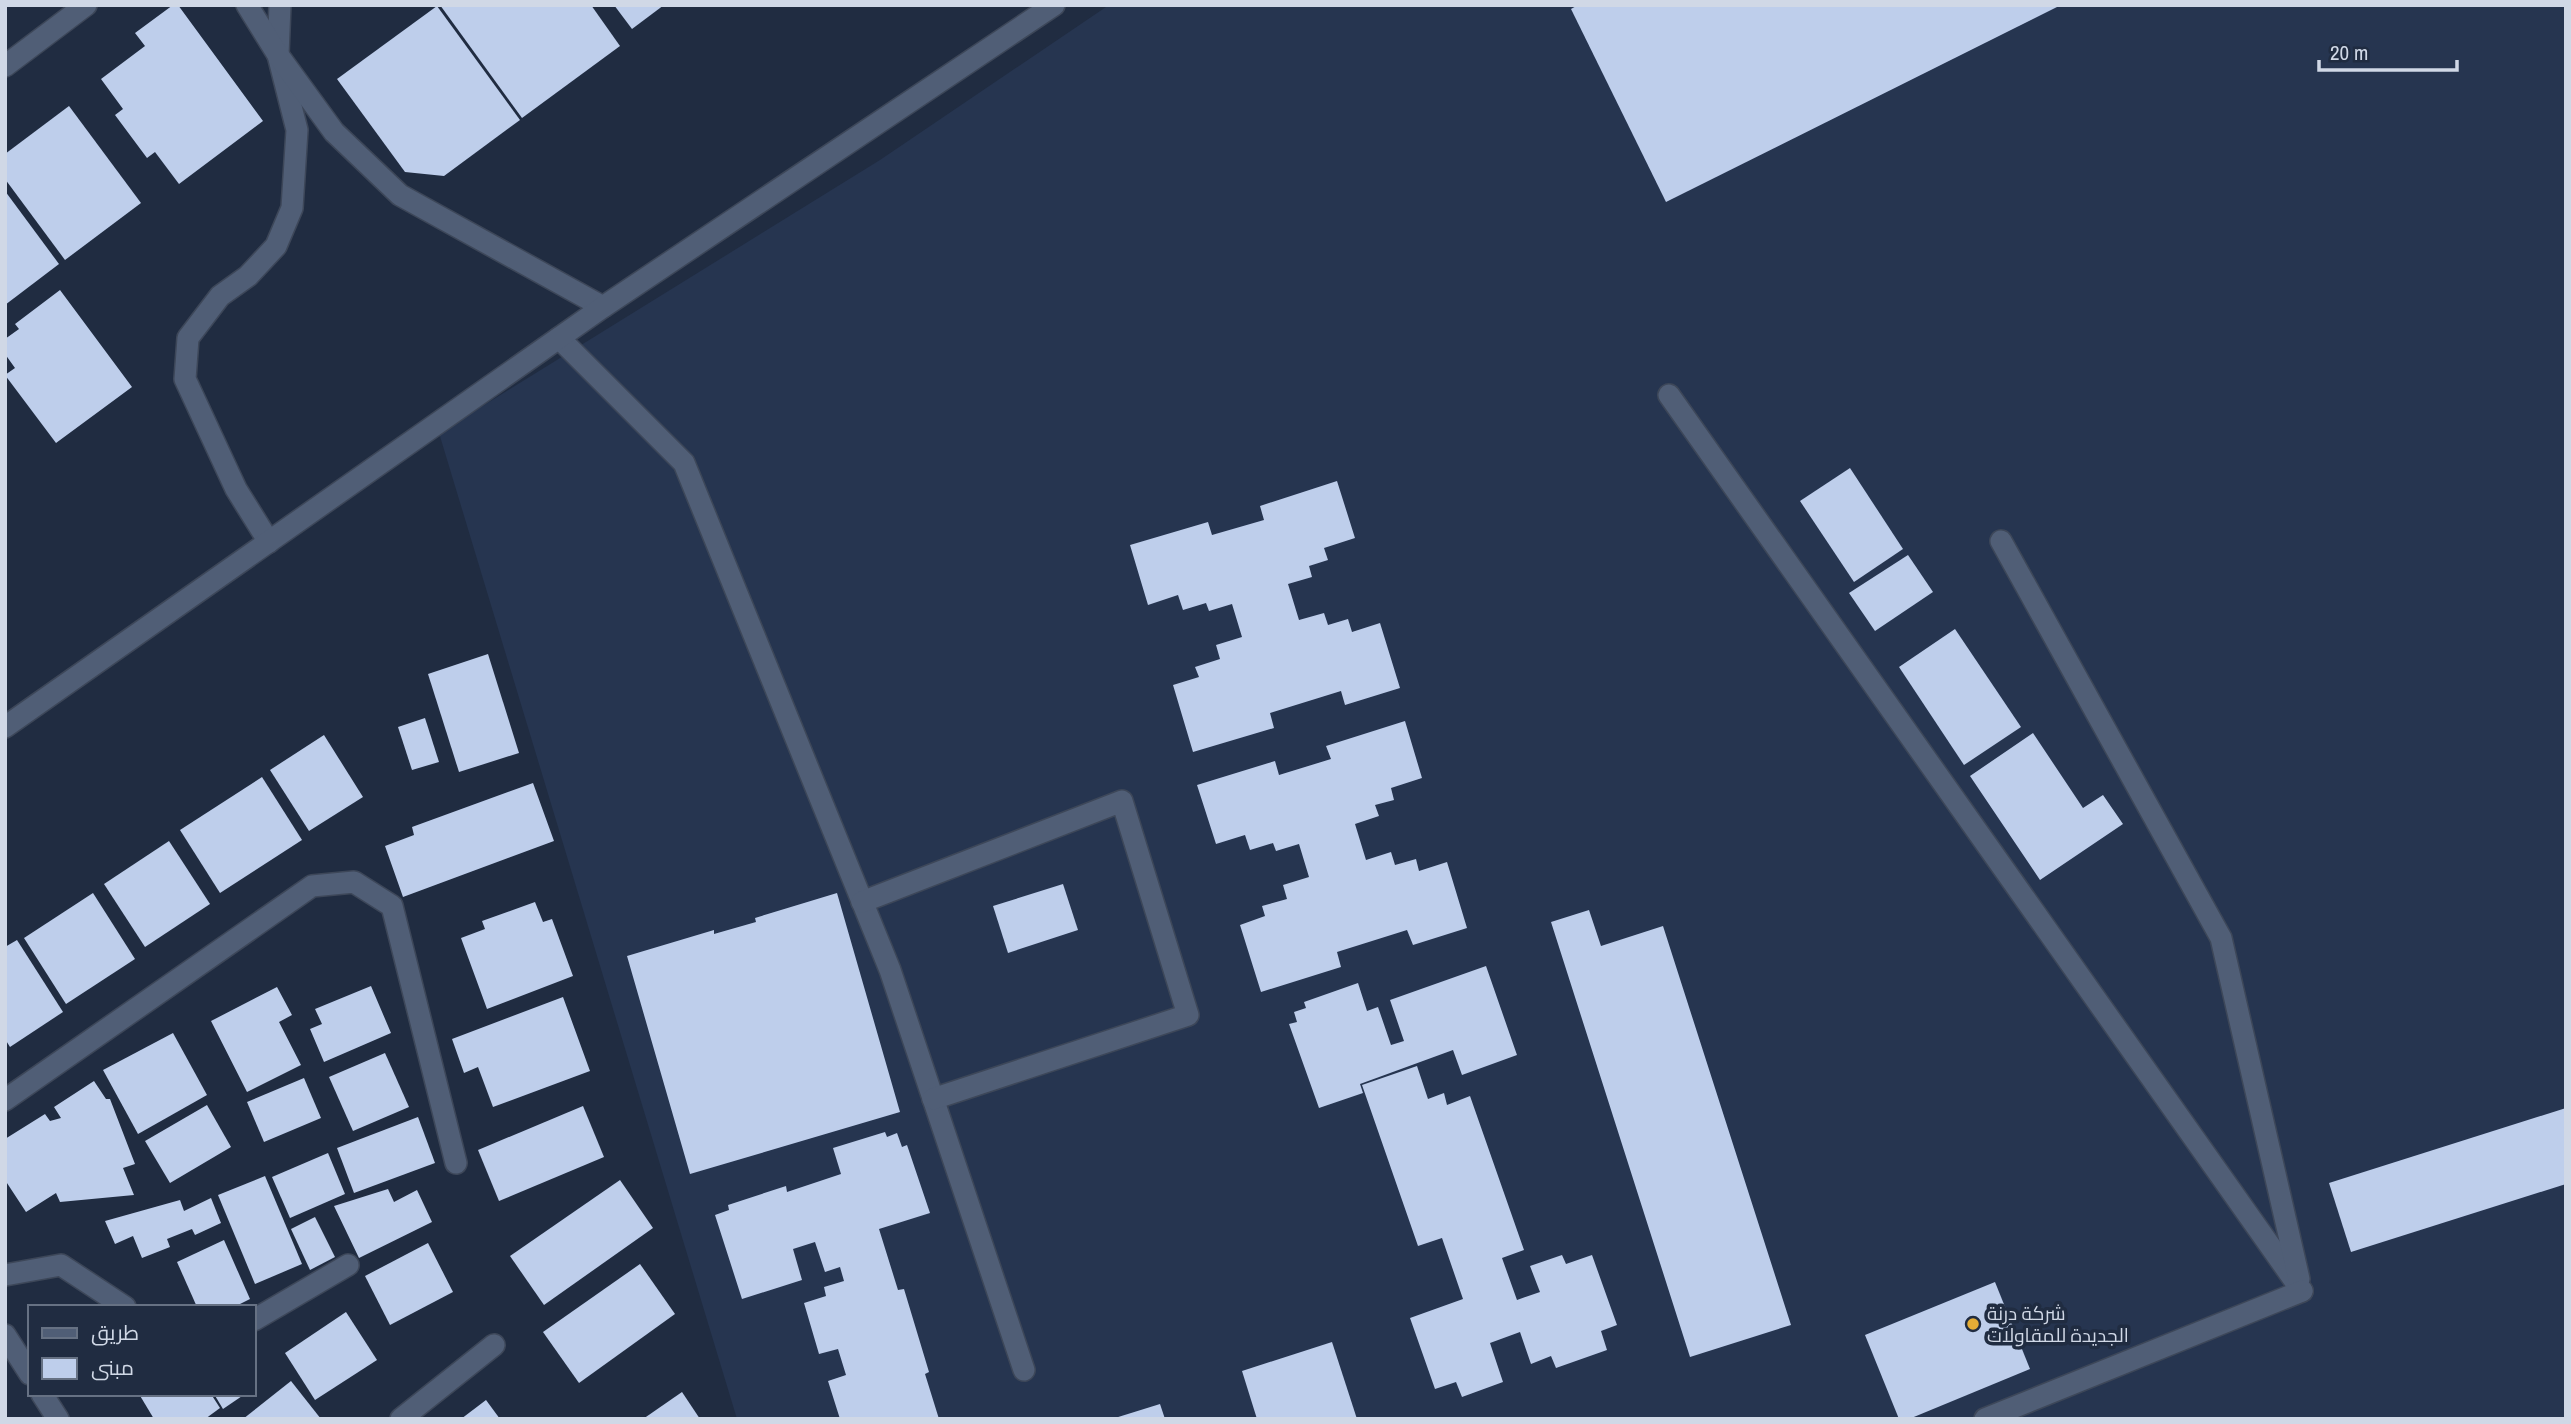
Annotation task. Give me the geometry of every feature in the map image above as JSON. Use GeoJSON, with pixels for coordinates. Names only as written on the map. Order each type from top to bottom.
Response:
{"type":"FeatureCollection","features":[{"type":"Feature","properties":{"kind":"street"},"geometry":{"type":"LineString","coordinates":[[5,66],[86,5]]}},
{"type":"Feature","properties":{"kind":"street"},"geometry":{"type":"LineString","coordinates":[[247,5],[278,55],[334,132],[400,195],[603,307]]}},
{"type":"Feature","properties":{"kind":"street"},"geometry":{"type":"LineString","coordinates":[[269,542],[236,488],[185,379],[188,338],[220,296],[248,276],[276,246],[292,208],[297,130],[278,55],[280,5]]}},
{"type":"Feature","properties":{"kind":"street"},"geometry":{"type":"LineString","coordinates":[[5,727],[603,307],[1054,5]]}},
{"type":"Feature","properties":{"kind":"street"},"geometry":{"type":"LineString","coordinates":[[559,338],[684,463],[890,970],[1024,1370]]}},
{"type":"Feature","properties":{"kind":"street"},"geometry":{"type":"LineString","coordinates":[[1669,395],[2302,1291]]}},
{"type":"Feature","properties":{"kind":"street"},"geometry":{"type":"LineString","coordinates":[[2001,541],[2221,939],[2302,1291]]}},
{"type":"Feature","properties":{"kind":"street"},"geometry":{"type":"LineString","coordinates":[[862,902],[1122,802],[1188,1015],[933,1099]]}},
{"type":"Feature","properties":{"kind":"street"},"geometry":{"type":"LineString","coordinates":[[5,1100],[312,886],[354,882],[392,906],[456,1163]]}},
{"type":"Feature","properties":{"kind":"street"},"geometry":{"type":"LineString","coordinates":[[5,1275],[61,1265],[122,1305]]}},
{"type":"Feature","properties":{"kind":"street"},"geometry":{"type":"LineString","coordinates":[[256,1319],[348,1265]]}},
{"type":"Feature","properties":{"kind":"street"},"geometry":{"type":"LineString","coordinates":[[1985,1419],[2302,1291]]}},
{"type":"Feature","properties":{"kind":"street"},"geometry":{"type":"LineString","coordinates":[[5,1335],[28,1371]]}},
{"type":"Feature","properties":{"kind":"street"},"geometry":{"type":"LineString","coordinates":[[401,1419],[494,1346]]}},
{"type":"Feature","properties":{"kind":"street"},"geometry":{"type":"LineString","coordinates":[[43,1396],[58,1419]]}},
{"type":"Feature","properties":{"kind":"shaded area"},"geometry":{"type":"Polygon","coordinates":[[[1109,5],[2566,5],[2566,1419],[737,1419],[439,433],[880,160],[1109,5]]]}},
{"type":"Feature","properties":{"kind":"building"},"geometry":{"type":"Polygon","coordinates":[[[173,5],[178,5],[263,121],[179,184],[155,152],[147,158],[115,115],[123,109],[101,79],[145,46],[135,33],[173,5]]]}},
{"type":"Feature","properties":{"kind":"building"},"geometry":{"type":"Polygon","coordinates":[[[440,5],[591,5],[620,46],[522,118],[440,5]]]}},
{"type":"Feature","properties":{"kind":"building"},"geometry":{"type":"Polygon","coordinates":[[[614,5],[664,5],[632,29],[614,5]]]}},
{"type":"Feature","properties":{"kind":"building"},"geometry":{"type":"Polygon","coordinates":[[[1578,5],[2061,5],[1666,202],[1571,9],[1578,5]]]}},
{"type":"Feature","properties":{"kind":"building"},"geometry":{"type":"Polygon","coordinates":[[[437,6],[520,120],[444,176],[405,172],[337,79],[437,6]]]}},
{"type":"Feature","properties":{"kind":"building"},"geometry":{"type":"Polygon","coordinates":[[[69,106],[141,203],[65,260],[5,179],[5,154],[69,106]]]}},
{"type":"Feature","properties":{"kind":"building"},"geometry":{"type":"Polygon","coordinates":[[[5,191],[59,264],[5,305],[5,191]]]}},
{"type":"Feature","properties":{"kind":"building"},"geometry":{"type":"Polygon","coordinates":[[[60,290],[132,387],[56,443],[5,375],[15,368],[5,354],[5,339],[19,329],[15,324],[60,290]]]}},
{"type":"Feature","properties":{"kind":"building"},"geometry":{"type":"Polygon","coordinates":[[[1850,468],[1903,549],[1854,582],[1800,501],[1850,468]]]}},
{"type":"Feature","properties":{"kind":"building"},"geometry":{"type":"Polygon","coordinates":[[[1337,481],[1355,538],[1324,548],[1328,560],[1309,566],[1312,577],[1288,584],[1299,620],[1324,613],[1328,625],[1348,619],[1352,632],[1380,623],[1400,688],[1345,705],[1341,691],[1270,713],[1274,728],[1193,752],[1173,685],[1199,677],[1195,667],[1220,659],[1216,645],[1242,637],[1232,604],[1209,611],[1206,603],[1183,610],[1178,595],[1148,605],[1130,545],[1208,522],[1212,535],[1264,520],[1260,506],[1337,481]]]}},
{"type":"Feature","properties":{"kind":"building"},"geometry":{"type":"Polygon","coordinates":[[[1908,555],[1933,592],[1875,631],[1849,593],[1908,555]]]}},
{"type":"Feature","properties":{"kind":"building"},"geometry":{"type":"Polygon","coordinates":[[[1955,629],[2021,727],[1964,765],[1899,667],[1955,629]]]}},
{"type":"Feature","properties":{"kind":"building"},"geometry":{"type":"Polygon","coordinates":[[[488,654],[519,753],[459,772],[428,674],[488,654]]]}},
{"type":"Feature","properties":{"kind":"building"},"geometry":{"type":"Polygon","coordinates":[[[425,718],[439,762],[412,770],[398,727],[425,718]]]}},
{"type":"Feature","properties":{"kind":"building"},"geometry":{"type":"Polygon","coordinates":[[[1405,721],[1422,778],[1391,788],[1394,800],[1375,805],[1379,816],[1355,824],[1366,860],[1391,852],[1395,865],[1416,859],[1419,871],[1447,862],[1467,928],[1413,945],[1407,930],[1337,952],[1341,967],[1261,992],[1240,925],[1265,916],[1262,906],[1287,899],[1283,885],[1309,877],[1299,844],[1276,851],[1273,843],[1250,850],[1245,835],[1216,844],[1197,785],[1275,761],[1279,775],[1331,759],[1326,746],[1405,721]]]}},
{"type":"Feature","properties":{"kind":"building"},"geometry":{"type":"Polygon","coordinates":[[[2033,733],[2083,808],[2103,795],[2123,824],[2040,880],[1970,776],[2033,733]]]}},
{"type":"Feature","properties":{"kind":"building"},"geometry":{"type":"Polygon","coordinates":[[[324,735],[363,797],[309,831],[270,770],[324,735]]]}},
{"type":"Feature","properties":{"kind":"building"},"geometry":{"type":"Polygon","coordinates":[[[262,777],[302,840],[220,893],[180,830],[262,777]]]}},
{"type":"Feature","properties":{"kind":"building"},"geometry":{"type":"Polygon","coordinates":[[[533,783],[554,841],[403,897],[385,846],[414,835],[412,827],[533,783]]]}},
{"type":"Feature","properties":{"kind":"building"},"geometry":{"type":"Polygon","coordinates":[[[169,841],[210,904],[145,947],[104,884],[169,841]]]}},
{"type":"Feature","properties":{"kind":"building"},"geometry":{"type":"Polygon","coordinates":[[[1063,884],[1078,930],[1008,953],[993,906],[1063,884]]]}},
{"type":"Feature","properties":{"kind":"building"},"geometry":{"type":"Polygon","coordinates":[[[93,893],[135,959],[66,1004],[24,938],[93,893]]]}},
{"type":"Feature","properties":{"kind":"building"},"geometry":{"type":"Polygon","coordinates":[[[837,893],[900,1112],[690,1174],[627,956],[714,930],[714,934],[756,922],[755,918],[837,893]]]}},
{"type":"Feature","properties":{"kind":"building"},"geometry":{"type":"Polygon","coordinates":[[[535,902],[543,922],[552,919],[573,976],[487,1009],[461,938],[485,929],[482,921],[535,902]]]}},
{"type":"Feature","properties":{"kind":"building"},"geometry":{"type":"Polygon","coordinates":[[[1589,910],[1601,946],[1663,926],[1791,1325],[1690,1357],[1551,922],[1589,910]]]}},
{"type":"Feature","properties":{"kind":"building"},"geometry":{"type":"Polygon","coordinates":[[[17,940],[63,1012],[10,1047],[5,1039],[5,947],[17,940]]]}},
{"type":"Feature","properties":{"kind":"building"},"geometry":{"type":"Polygon","coordinates":[[[1486,966],[1517,1055],[1462,1075],[1453,1050],[1360,1084],[1363,1093],[1319,1108],[1289,1024],[1297,1022],[1294,1012],[1306,1008],[1304,1002],[1358,983],[1367,1011],[1378,1007],[1391,1045],[1404,1041],[1390,1000],[1486,966]]]}},
{"type":"Feature","properties":{"kind":"building"},"geometry":{"type":"Polygon","coordinates":[[[371,986],[391,1033],[324,1062],[310,1029],[322,1024],[315,1009],[371,986]]]}},
{"type":"Feature","properties":{"kind":"building"},"geometry":{"type":"Polygon","coordinates":[[[277,987],[292,1015],[279,1022],[301,1065],[247,1092],[211,1021],[277,987]]]}},
{"type":"Feature","properties":{"kind":"building"},"geometry":{"type":"Polygon","coordinates":[[[563,997],[590,1071],[493,1107],[478,1067],[464,1073],[452,1039],[563,997]]]}},
{"type":"Feature","properties":{"kind":"building"},"geometry":{"type":"Polygon","coordinates":[[[173,1033],[207,1095],[138,1134],[103,1070],[173,1033]]]}},
{"type":"Feature","properties":{"kind":"building"},"geometry":{"type":"Polygon","coordinates":[[[385,1053],[409,1107],[353,1131],[329,1077],[385,1053]]]}},
{"type":"Feature","properties":{"kind":"building"},"geometry":{"type":"Polygon","coordinates":[[[1417,1066],[1428,1099],[1444,1093],[1447,1105],[1470,1096],[1524,1250],[1502,1258],[1517,1300],[1540,1292],[1530,1266],[1562,1255],[1566,1264],[1592,1255],[1617,1325],[1601,1331],[1607,1350],[1556,1368],[1551,1356],[1531,1364],[1520,1332],[1490,1343],[1503,1382],[1462,1397],[1456,1382],[1435,1389],[1410,1318],[1463,1299],[1442,1238],[1418,1246],[1362,1085],[1417,1066]]]}},
{"type":"Feature","properties":{"kind":"building"},"geometry":{"type":"Polygon","coordinates":[[[304,1078],[321,1118],[264,1142],[247,1102],[304,1078]]]}},
{"type":"Feature","properties":{"kind":"building"},"geometry":{"type":"Polygon","coordinates":[[[94,1081],[106,1099],[110,1099],[135,1164],[123,1168],[134,1195],[60,1202],[56,1193],[26,1212],[5,1180],[5,1139],[45,1114],[50,1121],[61,1118],[54,1107],[94,1081]]]}},
{"type":"Feature","properties":{"kind":"building"},"geometry":{"type":"Polygon","coordinates":[[[207,1105],[231,1147],[170,1183],[145,1141],[207,1105]]]}},
{"type":"Feature","properties":{"kind":"building"},"geometry":{"type":"Polygon","coordinates":[[[583,1106],[604,1157],[499,1201],[478,1150],[583,1106]]]}},
{"type":"Feature","properties":{"kind":"building"},"geometry":{"type":"Polygon","coordinates":[[[2566,1108],[2566,1184],[2351,1252],[2329,1183],[2566,1108]]]}},
{"type":"Feature","properties":{"kind":"building"},"geometry":{"type":"Polygon","coordinates":[[[418,1117],[435,1163],[354,1193],[337,1148],[418,1117]]]}},
{"type":"Feature","properties":{"kind":"building"},"geometry":{"type":"Polygon","coordinates":[[[885,1132],[887,1137],[897,1133],[902,1147],[907,1145],[930,1213],[879,1229],[898,1290],[904,1289],[929,1372],[925,1374],[939,1419],[840,1419],[828,1381],[846,1375],[838,1349],[819,1354],[804,1303],[826,1296],[824,1287],[844,1281],[840,1267],[825,1272],[815,1242],[793,1249],[802,1280],[742,1299],[715,1215],[729,1210],[728,1205],[786,1186],[787,1192],[841,1174],[833,1148],[885,1132]]]}},
{"type":"Feature","properties":{"kind":"building"},"geometry":{"type":"Polygon","coordinates":[[[328,1153],[345,1194],[290,1218],[272,1177],[328,1153]]]}},
{"type":"Feature","properties":{"kind":"building"},"geometry":{"type":"Polygon","coordinates":[[[265,1176],[302,1264],[255,1284],[218,1195],[265,1176]]]}},
{"type":"Feature","properties":{"kind":"building"},"geometry":{"type":"Polygon","coordinates":[[[620,1180],[653,1228],[544,1305],[510,1256],[620,1180]]]}},
{"type":"Feature","properties":{"kind":"building"},"geometry":{"type":"Polygon","coordinates":[[[388,1189],[394,1202],[417,1190],[432,1222],[359,1258],[334,1206],[388,1189]]]}},
{"type":"Feature","properties":{"kind":"building"},"geometry":{"type":"Polygon","coordinates":[[[211,1198],[221,1223],[195,1235],[192,1229],[167,1239],[170,1247],[142,1258],[133,1236],[115,1244],[105,1221],[180,1200],[184,1211],[211,1198]]]}},
{"type":"Feature","properties":{"kind":"building"},"geometry":{"type":"Polygon","coordinates":[[[315,1217],[335,1257],[310,1270],[291,1229],[315,1217]]]}},
{"type":"Feature","properties":{"kind":"building"},"geometry":{"type":"Polygon","coordinates":[[[224,1240],[250,1299],[238,1305],[196,1305],[177,1262],[224,1240]]]}},
{"type":"Feature","properties":{"kind":"building"},"geometry":{"type":"Polygon","coordinates":[[[428,1243],[453,1292],[390,1325],[365,1276],[428,1243]]]}},
{"type":"Feature","properties":{"kind":"building"},"geometry":{"type":"Polygon","coordinates":[[[640,1264],[675,1314],[579,1383],[543,1332],[640,1264]]]}},
{"type":"Feature","properties":{"kind":"building"},"geometry":{"type":"Polygon","coordinates":[[[1995,1282],[2030,1369],[1909,1419],[1899,1419],[1865,1335],[1995,1282]]]}},
{"type":"Feature","properties":{"kind":"building"},"geometry":{"type":"Polygon","coordinates":[[[346,1312],[377,1360],[315,1400],[285,1353],[346,1312]]]}},
{"type":"Feature","properties":{"kind":"building"},"geometry":{"type":"Polygon","coordinates":[[[1332,1342],[1357,1419],[1257,1419],[1242,1371],[1332,1342]]]}},
{"type":"Feature","properties":{"kind":"building"},"geometry":{"type":"Polygon","coordinates":[[[291,1381],[321,1419],[243,1419],[291,1381]]]}},
{"type":"Feature","properties":{"kind":"building"},"geometry":{"type":"Polygon","coordinates":[[[682,1392],[700,1419],[643,1419],[682,1392]]]}},
{"type":"Feature","properties":{"kind":"building"},"geometry":{"type":"Polygon","coordinates":[[[140,1396],[212,1396],[220,1408],[205,1419],[154,1419],[140,1396]]]}},
{"type":"Feature","properties":{"kind":"building"},"geometry":{"type":"Polygon","coordinates":[[[215,1396],[242,1396],[223,1409],[215,1396]]]}},
{"type":"Feature","properties":{"kind":"building"},"geometry":{"type":"Polygon","coordinates":[[[486,1400],[500,1419],[461,1419],[486,1400]]]}},
{"type":"Feature","properties":{"kind":"building"},"geometry":{"type":"Polygon","coordinates":[[[1160,1404],[1165,1419],[1115,1419],[1115,1418],[1160,1404]]]}},
{"type":"Feature","properties":{"kind":"place","name":"شركة درنة الجديدة للمقاولات"},"geometry":{"type":"Point","coordinates":[1973,1324]}}]}
